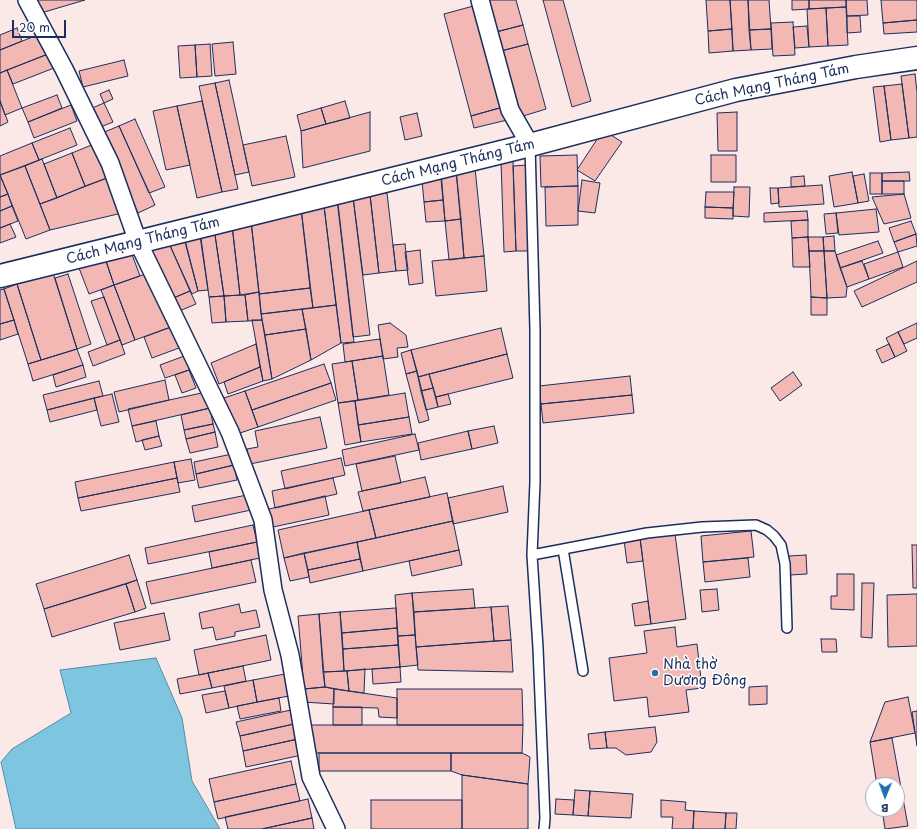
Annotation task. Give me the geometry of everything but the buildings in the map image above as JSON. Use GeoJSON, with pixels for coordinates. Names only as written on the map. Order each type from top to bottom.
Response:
{"type":"FeatureCollection","features":[{"type":"Feature","properties":{"kind":"street"},"geometry":{"type":"LineString","coordinates":[[27,0],[64,69],[110,163],[138,242],[230,432],[263,520],[274,590],[290,655],[311,777],[336,829]]}},
{"type":"Feature","properties":{"kind":"street"},"geometry":{"type":"LineString","coordinates":[[480,0],[510,110],[530,146]]}},
{"type":"Feature","properties":{"kind":"street","name":"Cách Mạng Tháng Tám"},"geometry":{"type":"LineString","coordinates":[[0,276],[530,146],[736,90],[856,67],[917,58]]}},
{"type":"Feature","properties":{"kind":"lane"},"geometry":{"type":"LineString","coordinates":[[530,146],[535,330],[535,482],[532,555],[538,648],[545,818],[544,829]]}},
{"type":"Feature","properties":{"kind":"lane"},"geometry":{"type":"LineString","coordinates":[[532,555],[648,533],[702,527],[756,525],[767,530],[781,545],[785,564],[787,628]]}},
{"type":"Feature","properties":{"kind":"lane"},"geometry":{"type":"LineString","coordinates":[[563,549],[583,671]]}},
{"type":"Feature","properties":{"kind":"water"},"geometry":{"type":"Polygon","coordinates":[[[156,658],[182,718],[192,781],[220,829],[16,829],[1,762],[12,749],[71,713],[60,670],[156,658]]]}},
{"type":"Feature","properties":{"kind":"place","name":"Nhà thờ Dương Đông"},"geometry":{"type":"Point","coordinates":[655,673]}}]}
